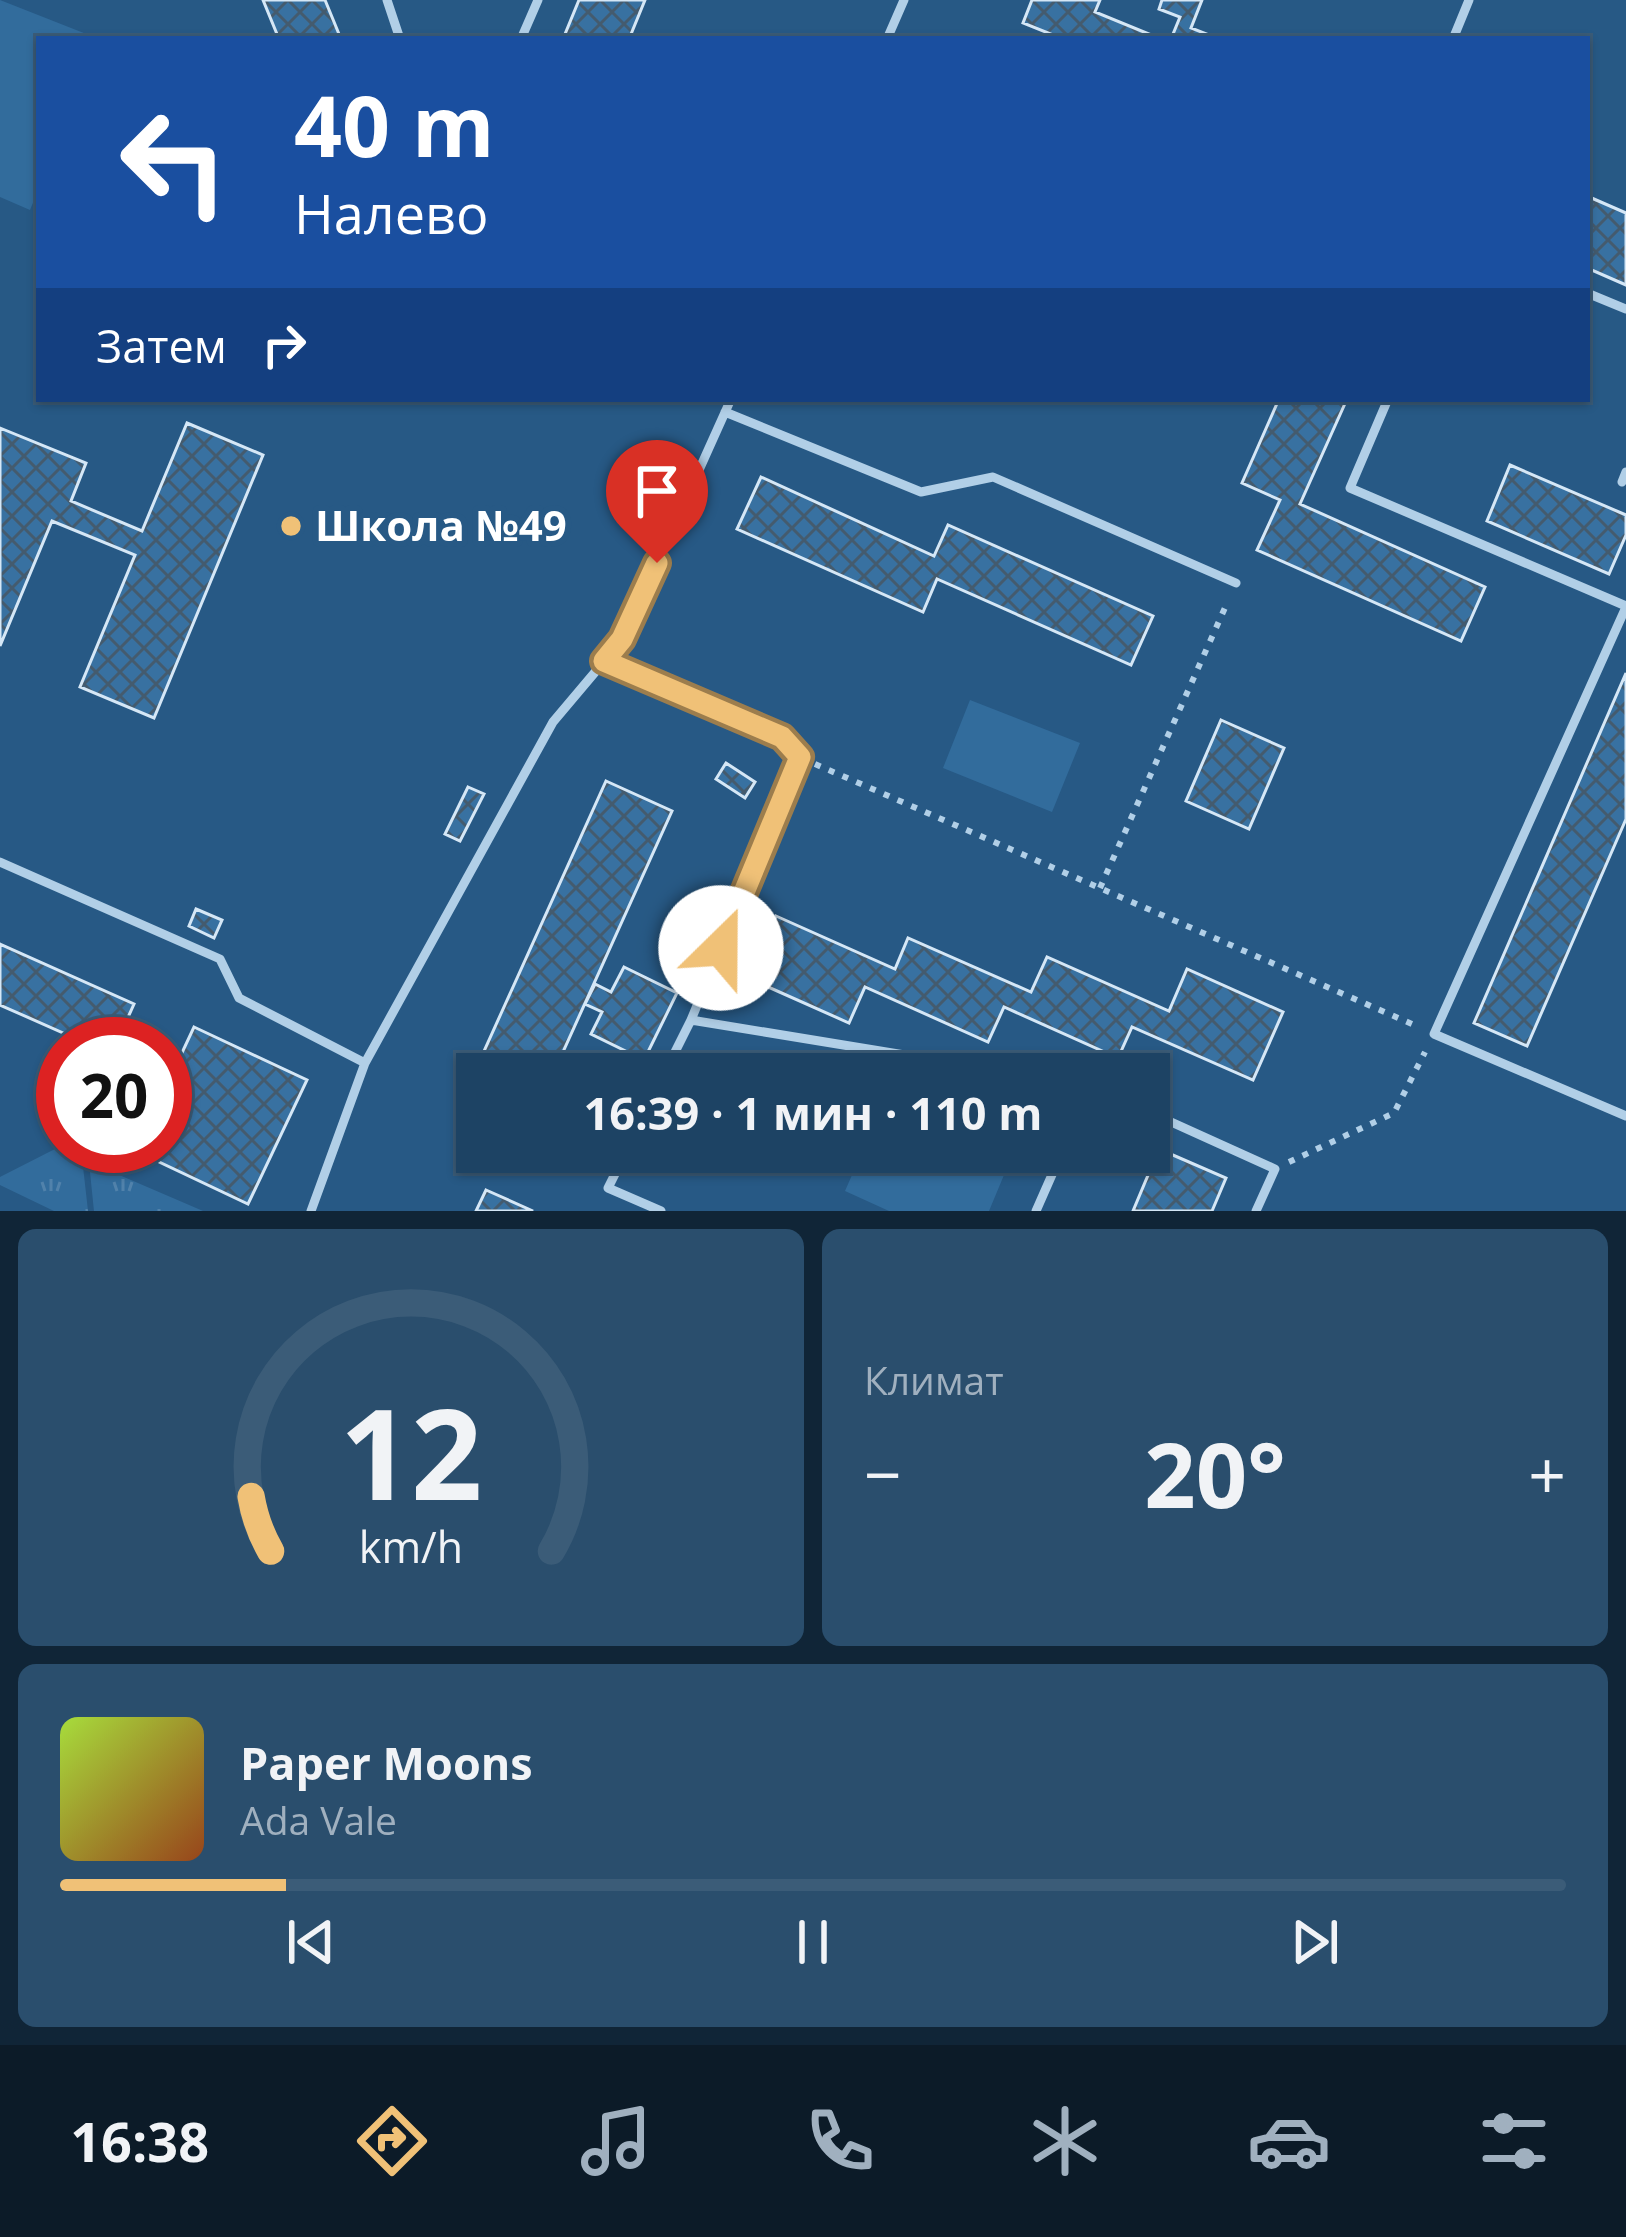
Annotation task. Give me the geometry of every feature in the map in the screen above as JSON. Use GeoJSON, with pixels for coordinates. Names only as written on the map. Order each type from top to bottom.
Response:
{"type":"FeatureCollection","features":[{"type":"Feature","properties":{"kind":"lane"},"geometry":{"type":"LineString","coordinates":[[386,0],[399,36]]}},
{"type":"Feature","properties":{"kind":"lane"},"geometry":{"type":"LineString","coordinates":[[522,36],[538,0]]}},
{"type":"Feature","properties":{"kind":"lane"},"geometry":{"type":"LineString","coordinates":[[888,36],[904,0]]}},
{"type":"Feature","properties":{"kind":"lane"},"geometry":{"type":"LineString","coordinates":[[1454,36],[1469,0]]}},
{"type":"Feature","properties":{"kind":"lane"},"geometry":{"type":"LineString","coordinates":[[1590,294],[1626,309]]}},
{"type":"Feature","properties":{"kind":"lane"},"geometry":{"type":"LineString","coordinates":[[311,1211],[365,1063],[553,722],[622,639],[730,402]]}},
{"type":"Feature","properties":{"kind":"lane"},"geometry":{"type":"LineString","coordinates":[[1387,402],[1350,488],[1626,607],[1434,1034],[1626,1116]]}},
{"type":"Feature","properties":{"kind":"lane"},"geometry":{"type":"LineString","coordinates":[[725,412],[922,492],[993,477],[1236,583]]}},
{"type":"Feature","properties":{"kind":"lane"},"geometry":{"type":"LineString","coordinates":[[604,661],[782,737],[800,757],[674,1053]]}},
{"type":"Feature","properties":{"kind":"lane"},"geometry":{"type":"LineString","coordinates":[[0,862],[220,959],[239,998],[365,1063]]}},
{"type":"Feature","properties":{"kind":"lane"},"geometry":{"type":"LineString","coordinates":[[691,1020],[892,1053]]}},
{"type":"Feature","properties":{"kind":"lane"},"geometry":{"type":"LineString","coordinates":[[1170,1122],[1274,1169],[1256,1211]]}},
{"type":"Feature","properties":{"kind":"lane"},"geometry":{"type":"LineString","coordinates":[[616,1173],[608,1188],[662,1211]]}},
{"type":"Feature","properties":{"kind":"lane"},"geometry":{"type":"LineString","coordinates":[[1036,1211],[1053,1173]]}},
{"type":"Feature","properties":{"kind":"path"},"geometry":{"type":"LineString","coordinates":[[1100,888],[1236,583]]}},
{"type":"Feature","properties":{"kind":"path"},"geometry":{"type":"LineString","coordinates":[[800,757],[1434,1034],[1394,1113],[1274,1169]]}},
{"type":"Feature","properties":{"kind":"green space"},"geometry":{"type":"Polygon","coordinates":[[[0,0],[91,36],[36,36],[36,195],[30,210],[0,197],[0,0]]]}},
{"type":"Feature","properties":{"kind":"green space"},"geometry":{"type":"Polygon","coordinates":[[[970,700],[1080,743],[1052,812],[943,768],[970,700]]]}},
{"type":"Feature","properties":{"kind":"green space"},"geometry":{"type":"Polygon","coordinates":[[[36,1159],[36,1173],[84,1173],[88,1211],[54,1211],[0,1185],[0,1177],[36,1159]]]}},
{"type":"Feature","properties":{"kind":"green space"},"geometry":{"type":"Polygon","coordinates":[[[90,1173],[115,1173],[203,1211],[94,1211],[90,1173]]]}},
{"type":"Feature","properties":{"kind":"green space"},"geometry":{"type":"Polygon","coordinates":[[[853,1173],[1004,1175],[989,1211],[889,1211],[845,1191],[853,1173]]]}},
{"type":"Feature","properties":{"kind":"building"},"geometry":{"type":"Polygon","coordinates":[[[263,0],[325,0],[340,36],[278,36],[263,0]]]}},
{"type":"Feature","properties":{"kind":"building"},"geometry":{"type":"Polygon","coordinates":[[[579,0],[645,0],[630,36],[564,36],[579,0]]]}},
{"type":"Feature","properties":{"kind":"building"},"geometry":{"type":"Polygon","coordinates":[[[1032,0],[1100,0],[1095,12],[1154,36],[1056,36],[1023,23],[1032,0]]]}},
{"type":"Feature","properties":{"kind":"building"},"geometry":{"type":"Polygon","coordinates":[[[1162,0],[1202,0],[1191,28],[1211,36],[1172,36],[1180,17],[1159,9],[1162,0]]]}},
{"type":"Feature","properties":{"kind":"building"},"geometry":{"type":"Polygon","coordinates":[[[1590,197],[1626,213],[1626,285],[1590,269],[1590,197]]]}},
{"type":"Feature","properties":{"kind":"building"},"geometry":{"type":"Polygon","coordinates":[[[1278,402],[1346,402],[1300,504],[1485,587],[1461,641],[1257,550],[1280,500],[1242,483],[1278,402]]]}},
{"type":"Feature","properties":{"kind":"building"},"geometry":{"type":"Polygon","coordinates":[[[187,423],[263,455],[154,718],[80,687],[135,555],[52,521],[0,646],[0,428],[86,463],[71,501],[142,531],[187,423]]]}},
{"type":"Feature","properties":{"kind":"building"},"geometry":{"type":"Polygon","coordinates":[[[1510,465],[1626,515],[1626,535],[1609,574],[1487,521],[1510,465]]]}},
{"type":"Feature","properties":{"kind":"building"},"geometry":{"type":"Polygon","coordinates":[[[761,477],[934,556],[948,525],[1153,616],[1131,665],[937,579],[923,612],[737,529],[761,477]]]}},
{"type":"Feature","properties":{"kind":"building"},"geometry":{"type":"Polygon","coordinates":[[[1626,673],[1626,819],[1527,1046],[1474,1023],[1626,673]]]}},
{"type":"Feature","properties":{"kind":"building"},"geometry":{"type":"Polygon","coordinates":[[[1221,720],[1284,748],[1249,829],[1186,801],[1221,720]]]}},
{"type":"Feature","properties":{"kind":"building"},"geometry":{"type":"Polygon","coordinates":[[[726,763],[755,782],[745,798],[716,779],[726,763]]]}},
{"type":"Feature","properties":{"kind":"building"},"geometry":{"type":"Polygon","coordinates":[[[606,781],[672,811],[563,1053],[483,1053],[606,781]]]}},
{"type":"Feature","properties":{"kind":"building"},"geometry":{"type":"Polygon","coordinates":[[[468,787],[484,794],[460,841],[445,834],[468,787]]]}},
{"type":"Feature","properties":{"kind":"building"},"geometry":{"type":"Polygon","coordinates":[[[196,909],[222,920],[214,938],[189,926],[196,909]]]}},
{"type":"Feature","properties":{"kind":"building"},"geometry":{"type":"Polygon","coordinates":[[[776,916],[895,969],[908,938],[1031,992],[1047,957],[1169,1011],[1187,969],[1283,1012],[1253,1080],[1132,1027],[1120,1053],[1107,1053],[1004,1007],[988,1042],[865,987],[849,1023],[748,978],[776,916]]]}},
{"type":"Feature","properties":{"kind":"building"},"geometry":{"type":"Polygon","coordinates":[[[0,944],[134,1004],[128,1017],[36,1017],[36,1021],[0,1005],[0,944]]]}},
{"type":"Feature","properties":{"kind":"building"},"geometry":{"type":"Polygon","coordinates":[[[624,967],[677,993],[647,1053],[630,1053],[591,1034],[602,1012],[585,1004],[595,984],[611,992],[624,967]]]}},
{"type":"Feature","properties":{"kind":"building"},"geometry":{"type":"Polygon","coordinates":[[[194,1027],[307,1080],[248,1204],[182,1173],[192,1173],[194,1027]]]}},
{"type":"Feature","properties":{"kind":"building"},"geometry":{"type":"Polygon","coordinates":[[[1170,1154],[1226,1178],[1212,1211],[1133,1211],[1149,1173],[1170,1173],[1170,1154]]]}},
{"type":"Feature","properties":{"kind":"building"},"geometry":{"type":"Polygon","coordinates":[[[486,1190],[533,1211],[476,1211],[486,1190]]]}},
{"type":"Feature","properties":{"kind":"place","name":"Школа №49"},"geometry":{"type":"Point","coordinates":[291,526]}},
{"type":"Feature","properties":{"kind":"route"},"geometry":{"type":"LineString","coordinates":[[657,563],[622,639],[604,661],[782,737],[800,757],[721,948]]}}]}
